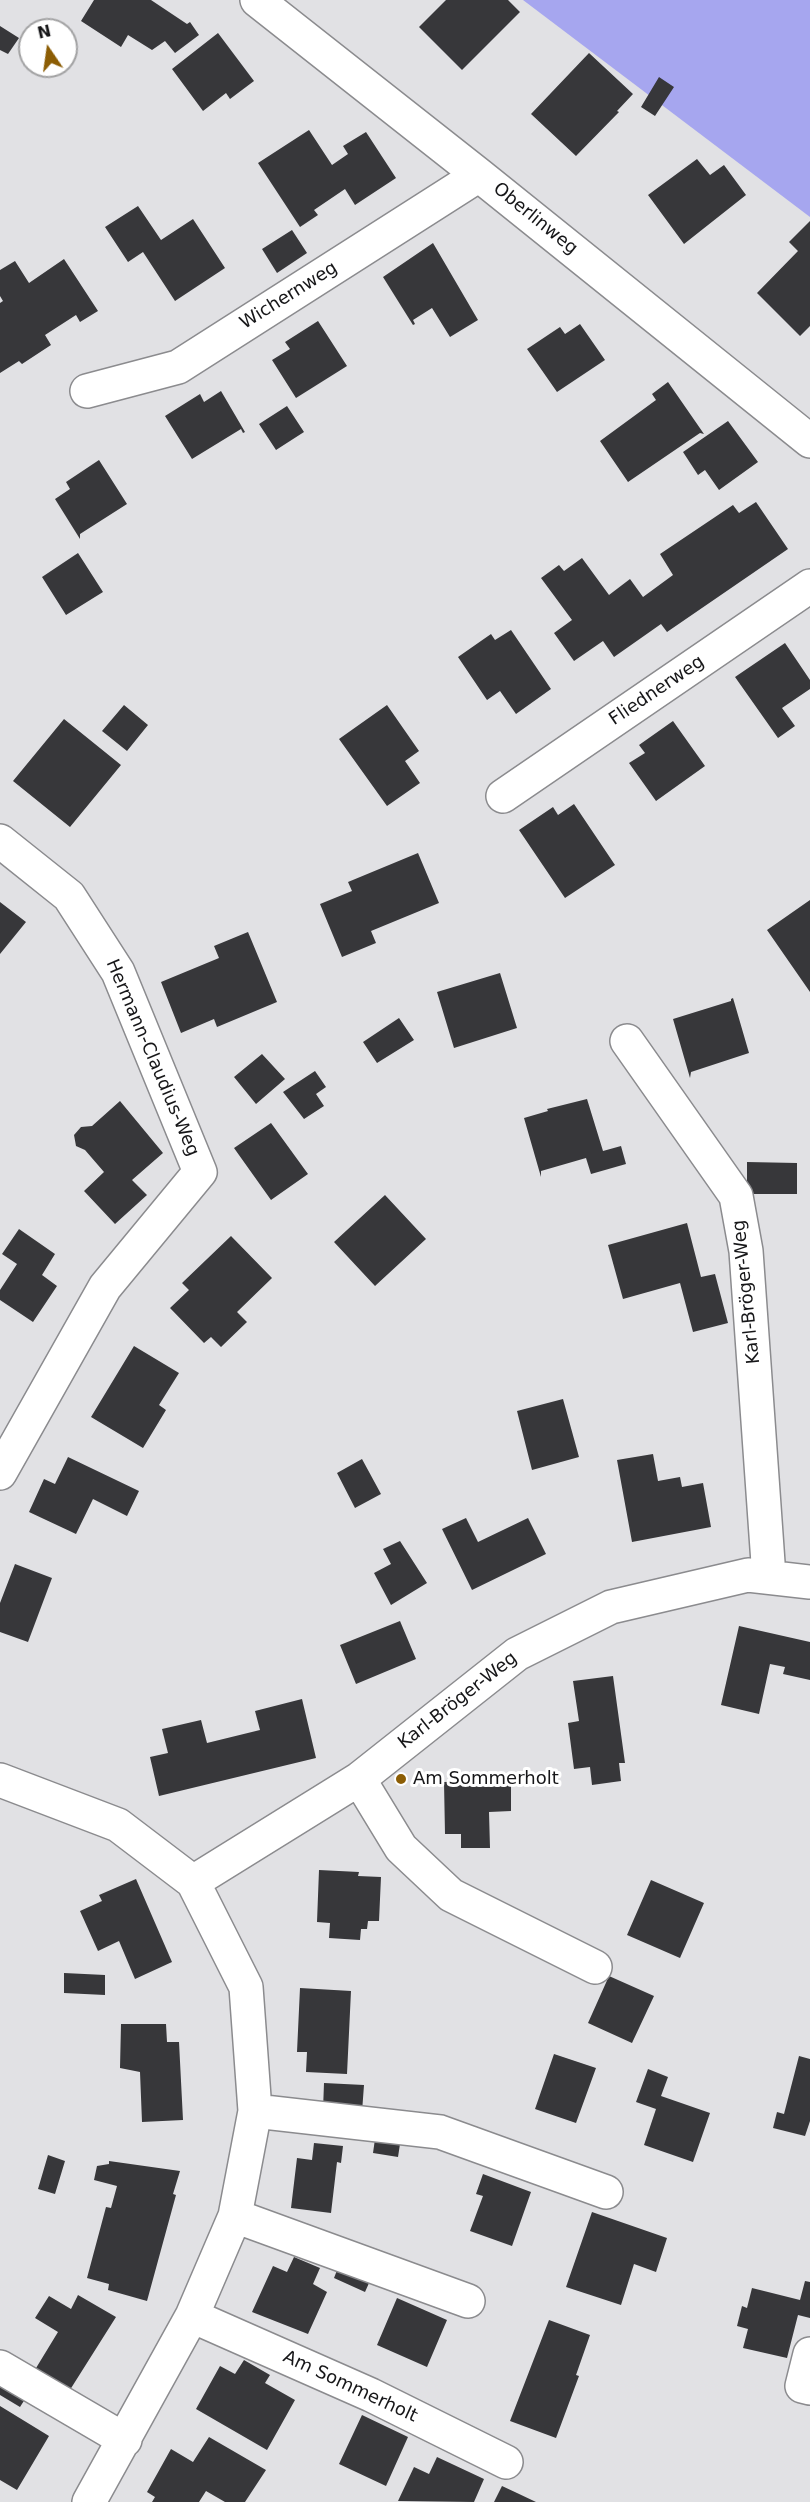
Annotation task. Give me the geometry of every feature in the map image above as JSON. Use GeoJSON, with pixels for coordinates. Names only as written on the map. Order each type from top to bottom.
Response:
{"type":"FeatureCollection","features":[{"type":"Feature","properties":{"kind":"street","name":"Oberlinweg"},"geometry":{"type":"LineString","coordinates":[[257,0],[810,441]]}},
{"type":"Feature","properties":{"kind":"street","name":"Wichernweg"},"geometry":{"type":"LineString","coordinates":[[87,391],[178,367],[479,175]]}},
{"type":"Feature","properties":{"kind":"street","name":"Fliednerweg"},"geometry":{"type":"LineString","coordinates":[[503,796],[810,586]]}},
{"type":"Feature","properties":{"kind":"street","name":"Hermann-Claudius-Weg"},"geometry":{"type":"LineString","coordinates":[[0,841],[69,896],[118,972],[200,1172],[105,1287],[0,1473]]}},
{"type":"Feature","properties":{"kind":"street","name":"Karl-Bröger-Weg"},"geometry":{"type":"LineString","coordinates":[[627,1041],[736,1196],[746,1251],[769,1577]]}},
{"type":"Feature","properties":{"kind":"street","name":"Karl-Bröger-Weg"},"geometry":{"type":"LineString","coordinates":[[193,1882],[359,1779],[517,1654],[611,1607],[748,1575],[810,1582]]}},
{"type":"Feature","properties":{"kind":"street"},"geometry":{"type":"LineString","coordinates":[[359,1779],[401,1848],[451,1895],[595,1966]]}},
{"type":"Feature","properties":{"kind":"street"},"geometry":{"type":"LineString","coordinates":[[0,1780],[118,1825],[193,1882],[246,1988],[255,2111],[235,2216],[192,2316],[95,2500]]}},
{"type":"Feature","properties":{"kind":"street"},"geometry":{"type":"LineString","coordinates":[[255,2111],[440,2132],[606,2192]]}},
{"type":"Feature","properties":{"kind":"street"},"geometry":{"type":"LineString","coordinates":[[235,2216],[468,2301]]}},
{"type":"Feature","properties":{"kind":"street","name":"Am Sommerholt"},"geometry":{"type":"LineString","coordinates":[[192,2316],[371,2395],[506,2462]]}},
{"type":"Feature","properties":{"kind":"street"},"geometry":{"type":"LineString","coordinates":[[810,2354],[802,2386],[810,2388]]}},
{"type":"Feature","properties":{"kind":"street"},"geometry":{"type":"LineString","coordinates":[[0,2367],[125,2440]]}},
{"type":"Feature","properties":{"kind":"shaded area"},"geometry":{"type":"Polygon","coordinates":[[[523,0],[810,0],[810,217],[523,0]]]}},
{"type":"Feature","properties":{"kind":"building"},"geometry":{"type":"Polygon","coordinates":[[[94,0],[151,0],[187,24],[190,22],[199,35],[175,53],[165,41],[152,50],[128,35],[121,47],[81,21],[94,0]]]}},
{"type":"Feature","properties":{"kind":"building"},"geometry":{"type":"Polygon","coordinates":[[[446,0],[508,0],[520,12],[462,70],[419,27],[446,0]]]}},
{"type":"Feature","properties":{"kind":"building"},"geometry":{"type":"Polygon","coordinates":[[[0,26],[18,39],[8,54],[0,50],[0,26]]]}},
{"type":"Feature","properties":{"kind":"building"},"geometry":{"type":"Polygon","coordinates":[[[218,33],[254,81],[230,99],[226,93],[203,111],[172,69],[218,33]]]}},
{"type":"Feature","properties":{"kind":"building"},"geometry":{"type":"Polygon","coordinates":[[[589,53],[633,94],[617,111],[619,112],[576,156],[531,114],[589,53]]]}},
{"type":"Feature","properties":{"kind":"building"},"geometry":{"type":"Polygon","coordinates":[[[659,77],[674,87],[655,116],[641,107],[659,77]]]}},
{"type":"Feature","properties":{"kind":"building"},"geometry":{"type":"Polygon","coordinates":[[[309,130],[332,165],[348,154],[343,146],[366,132],[396,178],[355,205],[345,189],[314,210],[318,215],[300,227],[258,163],[309,130]]]}},
{"type":"Feature","properties":{"kind":"building"},"geometry":{"type":"Polygon","coordinates":[[[697,159],[710,175],[724,165],[746,195],[684,244],[648,195],[697,159]]]}},
{"type":"Feature","properties":{"kind":"building"},"geometry":{"type":"Polygon","coordinates":[[[138,206],[161,240],[193,219],[225,268],[175,301],[143,252],[128,262],[105,227],[138,206]]]}},
{"type":"Feature","properties":{"kind":"building"},"geometry":{"type":"Polygon","coordinates":[[[810,221],[810,326],[800,336],[757,293],[798,251],[789,242],[810,221]]]}},
{"type":"Feature","properties":{"kind":"building"},"geometry":{"type":"Polygon","coordinates":[[[292,230],[307,253],[277,273],[262,249],[292,230]]]}},
{"type":"Feature","properties":{"kind":"building"},"geometry":{"type":"Polygon","coordinates":[[[433,243],[478,320],[450,337],[432,308],[413,320],[415,324],[413,325],[383,277],[433,243]]]}},
{"type":"Feature","properties":{"kind":"building"},"geometry":{"type":"Polygon","coordinates":[[[64,259],[98,311],[80,322],[76,315],[45,335],[51,345],[22,364],[19,361],[0,373],[0,303],[3,301],[0,296],[0,270],[15,261],[29,283],[64,259]]]}},
{"type":"Feature","properties":{"kind":"building"},"geometry":{"type":"Polygon","coordinates":[[[318,321],[347,366],[296,398],[272,360],[290,349],[285,342],[318,321]]]}},
{"type":"Feature","properties":{"kind":"building"},"geometry":{"type":"Polygon","coordinates":[[[580,324],[605,360],[557,392],[527,349],[560,327],[565,334],[580,324]]]}},
{"type":"Feature","properties":{"kind":"building"},"geometry":{"type":"Polygon","coordinates":[[[668,382],[704,434],[700,433],[628,482],[600,441],[656,400],[652,394],[668,382]]]}},
{"type":"Feature","properties":{"kind":"building"},"geometry":{"type":"Polygon","coordinates":[[[221,391],[245,432],[243,433],[241,429],[192,459],[165,416],[200,394],[204,402],[221,391]]]}},
{"type":"Feature","properties":{"kind":"building"},"geometry":{"type":"Polygon","coordinates":[[[287,406],[304,432],[276,450],[259,424],[287,406]]]}},
{"type":"Feature","properties":{"kind":"building"},"geometry":{"type":"Polygon","coordinates":[[[728,421],[758,462],[719,490],[705,470],[698,475],[683,452],[728,421]]]}},
{"type":"Feature","properties":{"kind":"building"},"geometry":{"type":"Polygon","coordinates":[[[99,460],[127,504],[80,534],[80,539],[55,499],[70,489],[66,482],[99,460]]]}},
{"type":"Feature","properties":{"kind":"building"},"geometry":{"type":"Polygon","coordinates":[[[756,502],[788,549],[667,632],[661,624],[614,657],[603,641],[574,661],[554,633],[572,620],[541,578],[559,565],[564,571],[582,558],[609,595],[630,579],[643,597],[673,575],[660,554],[733,505],[739,513],[756,502]]]}},
{"type":"Feature","properties":{"kind":"building"},"geometry":{"type":"Polygon","coordinates":[[[78,553],[103,592],[66,615],[42,577],[78,553]]]}},
{"type":"Feature","properties":{"kind":"building"},"geometry":{"type":"Polygon","coordinates":[[[511,630],[551,689],[516,714],[500,691],[487,700],[458,657],[491,634],[495,640],[511,630]]]}},
{"type":"Feature","properties":{"kind":"building"},"geometry":{"type":"Polygon","coordinates":[[[785,643],[810,680],[810,689],[782,708],[795,726],[778,738],[735,677],[785,643]]]}},
{"type":"Feature","properties":{"kind":"building"},"geometry":{"type":"Polygon","coordinates":[[[124,705],[148,725],[127,751],[102,731],[124,705]]]}},
{"type":"Feature","properties":{"kind":"building"},"geometry":{"type":"Polygon","coordinates":[[[387,705],[419,751],[405,761],[420,783],[387,806],[339,739],[387,705]]]}},
{"type":"Feature","properties":{"kind":"building"},"geometry":{"type":"Polygon","coordinates":[[[64,719],[121,765],[70,827],[13,781],[64,719]]]}},
{"type":"Feature","properties":{"kind":"building"},"geometry":{"type":"Polygon","coordinates":[[[673,721],[705,766],[656,801],[629,763],[645,753],[639,745],[673,721]]]}},
{"type":"Feature","properties":{"kind":"building"},"geometry":{"type":"Polygon","coordinates":[[[574,804],[615,865],[565,898],[519,830],[553,807],[558,815],[574,804]]]}},
{"type":"Feature","properties":{"kind":"building"},"geometry":{"type":"Polygon","coordinates":[[[418,853],[439,903],[371,931],[376,943],[342,957],[320,904],[352,891],[348,882],[418,853]]]}},
{"type":"Feature","properties":{"kind":"building"},"geometry":{"type":"Polygon","coordinates":[[[810,900],[810,992],[767,930],[810,900]]]}},
{"type":"Feature","properties":{"kind":"building"},"geometry":{"type":"Polygon","coordinates":[[[0,902],[26,922],[0,954],[0,902]]]}},
{"type":"Feature","properties":{"kind":"building"},"geometry":{"type":"Polygon","coordinates":[[[248,932],[277,1002],[217,1027],[214,1019],[181,1033],[161,982],[219,958],[214,946],[248,932]]]}},
{"type":"Feature","properties":{"kind":"building"},"geometry":{"type":"Polygon","coordinates":[[[500,973],[517,1028],[454,1048],[437,992],[500,973]]]}},
{"type":"Feature","properties":{"kind":"building"},"geometry":{"type":"Polygon","coordinates":[[[733,998],[749,1053],[691,1072],[690,1078],[673,1019],[731,1001],[733,998]]]}},
{"type":"Feature","properties":{"kind":"building"},"geometry":{"type":"Polygon","coordinates":[[[399,1018],[414,1040],[377,1063],[363,1042],[399,1018]]]}},
{"type":"Feature","properties":{"kind":"building"},"geometry":{"type":"Polygon","coordinates":[[[262,1054],[285,1079],[256,1104],[234,1077],[262,1054]]]}},
{"type":"Feature","properties":{"kind":"building"},"geometry":{"type":"Polygon","coordinates":[[[315,1071],[326,1087],[316,1094],[324,1106],[304,1119],[283,1092],[315,1071]]]}},
{"type":"Feature","properties":{"kind":"building"},"geometry":{"type":"Polygon","coordinates":[[[587,1099],[603,1151],[621,1146],[626,1164],[591,1174],[586,1158],[541,1171],[541,1177],[524,1118],[548,1111],[547,1109],[587,1099]]]}},
{"type":"Feature","properties":{"kind":"building"},"geometry":{"type":"Polygon","coordinates":[[[120,1101],[163,1153],[132,1180],[147,1195],[115,1224],[84,1191],[104,1172],[85,1150],[76,1146],[74,1135],[81,1127],[92,1126],[120,1101]]]}},
{"type":"Feature","properties":{"kind":"building"},"geometry":{"type":"Polygon","coordinates":[[[271,1123],[308,1174],[271,1200],[234,1148],[271,1123]]]}},
{"type":"Feature","properties":{"kind":"building"},"geometry":{"type":"Polygon","coordinates":[[[747,1162],[797,1163],[797,1194],[747,1194],[747,1162]]]}},
{"type":"Feature","properties":{"kind":"building"},"geometry":{"type":"Polygon","coordinates":[[[385,1195],[426,1239],[375,1286],[334,1242],[385,1195]]]}},
{"type":"Feature","properties":{"kind":"building"},"geometry":{"type":"Polygon","coordinates":[[[687,1223],[701,1277],[715,1274],[728,1323],[693,1332],[680,1283],[623,1299],[608,1245],[687,1223]]]}},
{"type":"Feature","properties":{"kind":"building"},"geometry":{"type":"Polygon","coordinates":[[[19,1229],[55,1254],[42,1275],[57,1286],[33,1322],[0,1300],[0,1290],[17,1264],[2,1254],[19,1229]]]}},
{"type":"Feature","properties":{"kind":"building"},"geometry":{"type":"Polygon","coordinates":[[[231,1236],[272,1278],[237,1312],[247,1322],[221,1347],[211,1337],[204,1343],[170,1308],[189,1290],[182,1283],[231,1236]]]}},
{"type":"Feature","properties":{"kind":"building"},"geometry":{"type":"Polygon","coordinates":[[[134,1346],[179,1373],[159,1405],[166,1410],[143,1448],[91,1417],[134,1346]]]}},
{"type":"Feature","properties":{"kind":"building"},"geometry":{"type":"Polygon","coordinates":[[[563,1399],[579,1457],[532,1470],[517,1411],[563,1399]]]}},
{"type":"Feature","properties":{"kind":"building"},"geometry":{"type":"Polygon","coordinates":[[[653,1454],[658,1481],[680,1477],[682,1487],[703,1483],[711,1527],[632,1542],[617,1460],[653,1454]]]}},
{"type":"Feature","properties":{"kind":"building"},"geometry":{"type":"Polygon","coordinates":[[[68,1457],[139,1491],[127,1516],[93,1499],[76,1534],[29,1512],[44,1479],[55,1484],[68,1457]]]}},
{"type":"Feature","properties":{"kind":"building"},"geometry":{"type":"Polygon","coordinates":[[[362,1459],[381,1494],[355,1508],[337,1473],[362,1459]]]}},
{"type":"Feature","properties":{"kind":"building"},"geometry":{"type":"Polygon","coordinates":[[[466,1518],[478,1542],[528,1518],[546,1554],[472,1590],[442,1529],[466,1518]]]}},
{"type":"Feature","properties":{"kind":"building"},"geometry":{"type":"Polygon","coordinates":[[[400,1541],[427,1583],[391,1605],[374,1573],[391,1564],[383,1549],[400,1541]]]}},
{"type":"Feature","properties":{"kind":"building"},"geometry":{"type":"Polygon","coordinates":[[[15,1564],[52,1578],[28,1642],[0,1632],[0,1603],[15,1564]]]}},
{"type":"Feature","properties":{"kind":"building"},"geometry":{"type":"Polygon","coordinates":[[[400,1621],[416,1659],[356,1684],[340,1645],[400,1621]]]}},
{"type":"Feature","properties":{"kind":"building"},"geometry":{"type":"Polygon","coordinates":[[[739,1626],[810,1642],[810,1680],[783,1674],[785,1667],[770,1664],[759,1714],[721,1705],[739,1626]]]}},
{"type":"Feature","properties":{"kind":"building"},"geometry":{"type":"Polygon","coordinates":[[[613,1676],[625,1763],[619,1763],[621,1781],[592,1785],[590,1767],[574,1769],[568,1723],[579,1721],[573,1681],[613,1676]]]}},
{"type":"Feature","properties":{"kind":"building"},"geometry":{"type":"Polygon","coordinates":[[[302,1699],[316,1758],[159,1796],[150,1757],[168,1753],[162,1729],[201,1720],[207,1743],[260,1730],[255,1711],[302,1699]]]}},
{"type":"Feature","properties":{"kind":"building"},"geometry":{"type":"Polygon","coordinates":[[[511,1780],[511,1811],[489,1812],[490,1848],[461,1848],[461,1834],[445,1834],[444,1782],[511,1780]]]}},
{"type":"Feature","properties":{"kind":"building"},"geometry":{"type":"Polygon","coordinates":[[[319,1870],[359,1872],[358,1876],[381,1877],[379,1921],[368,1921],[367,1929],[361,1929],[360,1940],[329,1938],[330,1923],[317,1922],[319,1870]]]}},
{"type":"Feature","properties":{"kind":"building"},"geometry":{"type":"Polygon","coordinates":[[[136,1879],[172,1962],[135,1979],[119,1941],[98,1951],[80,1911],[102,1901],[99,1895],[136,1879]]]}},
{"type":"Feature","properties":{"kind":"building"},"geometry":{"type":"Polygon","coordinates":[[[651,1880],[704,1903],[680,1958],[627,1935],[651,1880]]]}},
{"type":"Feature","properties":{"kind":"building"},"geometry":{"type":"Polygon","coordinates":[[[64,1973],[105,1975],[105,1995],[64,1993],[64,1973]]]}},
{"type":"Feature","properties":{"kind":"building"},"geometry":{"type":"Polygon","coordinates":[[[609,1976],[654,1996],[632,2043],[588,2023],[609,1976]]]}},
{"type":"Feature","properties":{"kind":"building"},"geometry":{"type":"Polygon","coordinates":[[[300,1988],[351,1991],[347,2074],[306,2072],[307,2052],[297,2052],[300,1988]]]}},
{"type":"Feature","properties":{"kind":"building"},"geometry":{"type":"Polygon","coordinates":[[[121,2024],[166,2024],[167,2042],[179,2042],[183,2120],[142,2122],[140,2072],[120,2068],[121,2024]]]}},
{"type":"Feature","properties":{"kind":"building"},"geometry":{"type":"Polygon","coordinates":[[[554,2054],[596,2068],[576,2123],[535,2109],[554,2054]]]}},
{"type":"Feature","properties":{"kind":"building"},"geometry":{"type":"Polygon","coordinates":[[[799,2056],[810,2059],[810,2121],[805,2136],[773,2128],[777,2112],[784,2114],[799,2056]]]}},
{"type":"Feature","properties":{"kind":"building"},"geometry":{"type":"Polygon","coordinates":[[[648,2069],[668,2077],[661,2096],[710,2113],[693,2162],[644,2145],[656,2109],[636,2102],[648,2069]]]}},
{"type":"Feature","properties":{"kind":"building"},"geometry":{"type":"Polygon","coordinates":[[[324,2083],[364,2085],[362,2112],[323,2110],[324,2083]]]}},
{"type":"Feature","properties":{"kind":"building"},"geometry":{"type":"Polygon","coordinates":[[[375,2139],[400,2144],[398,2157],[373,2153],[375,2139]]]}},
{"type":"Feature","properties":{"kind":"building"},"geometry":{"type":"Polygon","coordinates":[[[314,2143],[343,2146],[341,2163],[337,2162],[331,2213],[291,2208],[297,2158],[312,2160],[314,2143]]]}},
{"type":"Feature","properties":{"kind":"building"},"geometry":{"type":"Polygon","coordinates":[[[48,2155],[65,2161],[55,2194],[38,2189],[48,2155]]]}},
{"type":"Feature","properties":{"kind":"building"},"geometry":{"type":"Polygon","coordinates":[[[109,2161],[180,2171],[173,2194],[176,2195],[147,2301],[108,2290],[109,2284],[87,2278],[106,2207],[111,2208],[117,2186],[94,2180],[97,2166],[109,2164],[109,2161]]]}},
{"type":"Feature","properties":{"kind":"building"},"geometry":{"type":"Polygon","coordinates":[[[483,2174],[531,2192],[512,2246],[470,2231],[483,2196],[476,2194],[483,2174]]]}},
{"type":"Feature","properties":{"kind":"building"},"geometry":{"type":"Polygon","coordinates":[[[592,2212],[667,2238],[656,2272],[634,2264],[621,2305],[566,2287],[592,2212]]]}},
{"type":"Feature","properties":{"kind":"building"},"geometry":{"type":"Polygon","coordinates":[[[294,2257],[320,2268],[313,2284],[327,2292],[308,2334],[252,2312],[273,2266],[287,2272],[294,2257]]]}},
{"type":"Feature","properties":{"kind":"building"},"geometry":{"type":"Polygon","coordinates":[[[341,2260],[373,2274],[365,2292],[334,2278],[341,2260]]]}},
{"type":"Feature","properties":{"kind":"building"},"geometry":{"type":"Polygon","coordinates":[[[805,2281],[810,2282],[810,2318],[798,2315],[787,2358],[743,2348],[748,2329],[737,2326],[742,2306],[747,2308],[752,2288],[800,2300],[805,2281]]]}},
{"type":"Feature","properties":{"kind":"building"},"geometry":{"type":"Polygon","coordinates":[[[78,2295],[116,2317],[68,2393],[33,2373],[58,2332],[35,2318],[49,2296],[71,2309],[78,2295]]]}},
{"type":"Feature","properties":{"kind":"building"},"geometry":{"type":"Polygon","coordinates":[[[397,2298],[447,2320],[427,2367],[377,2345],[397,2298]]]}},
{"type":"Feature","properties":{"kind":"building"},"geometry":{"type":"Polygon","coordinates":[[[549,2320],[590,2335],[576,2375],[579,2376],[556,2438],[510,2421],[549,2320]]]}},
{"type":"Feature","properties":{"kind":"building"},"geometry":{"type":"Polygon","coordinates":[[[244,2360],[270,2375],[265,2383],[295,2400],[267,2450],[196,2409],[220,2366],[235,2374],[244,2360]]]}},
{"type":"Feature","properties":{"kind":"building"},"geometry":{"type":"Polygon","coordinates":[[[0,2380],[27,2396],[20,2407],[0,2395],[0,2380]]]}},
{"type":"Feature","properties":{"kind":"building"},"geometry":{"type":"Polygon","coordinates":[[[0,2406],[49,2436],[17,2490],[0,2480],[0,2406]]]}},
{"type":"Feature","properties":{"kind":"building"},"geometry":{"type":"Polygon","coordinates":[[[362,2415],[408,2437],[386,2486],[339,2464],[362,2415]]]}},
{"type":"Feature","properties":{"kind":"building"},"geometry":{"type":"Polygon","coordinates":[[[209,2437],[266,2470],[245,2502],[225,2502],[206,2491],[199,2502],[152,2502],[155,2497],[147,2492],[171,2449],[193,2462],[209,2437]]]}},
{"type":"Feature","properties":{"kind":"building"},"geometry":{"type":"Polygon","coordinates":[[[437,2457],[484,2479],[474,2502],[398,2501],[414,2467],[429,2474],[437,2457]]]}},
{"type":"Feature","properties":{"kind":"building"},"geometry":{"type":"Polygon","coordinates":[[[502,2486],[517,2493],[536,2502],[494,2502],[502,2486]]]}},
{"type":"Feature","properties":{"kind":"place","name":"Am Sommerholt"},"geometry":{"type":"Point","coordinates":[401,1779]}}]}
